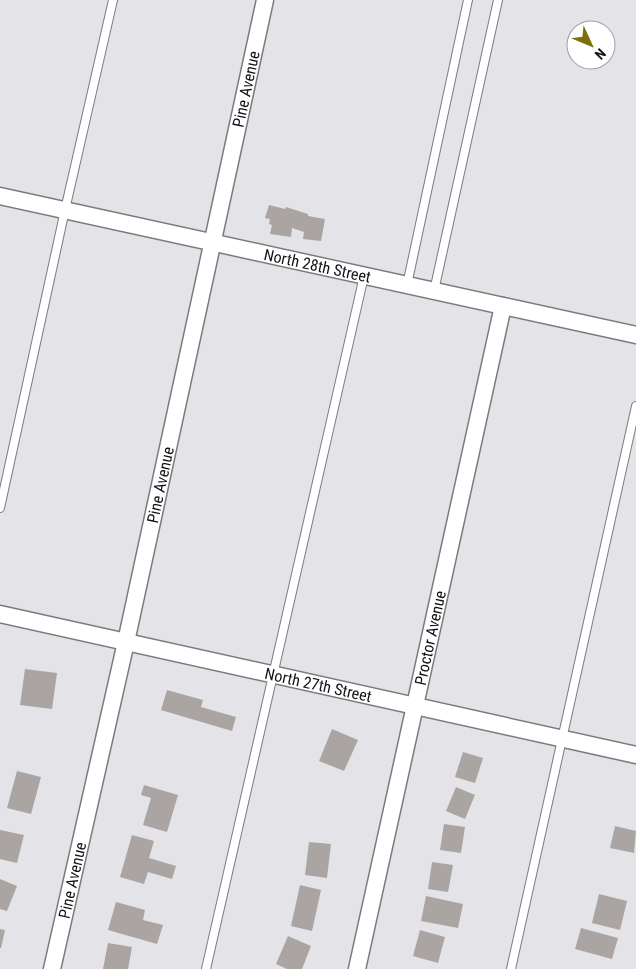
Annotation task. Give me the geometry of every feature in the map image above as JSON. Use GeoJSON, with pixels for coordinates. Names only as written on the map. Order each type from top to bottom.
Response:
{"type":"FeatureCollection","features":[{"type":"Feature","properties":{"kind":"street","name":"Pine Avenue"},"geometry":{"type":"LineString","coordinates":[[52,969],[126,642],[265,0]]}},
{"type":"Feature","properties":{"kind":"street","name":"North 28th Street"},"geometry":{"type":"LineString","coordinates":[[0,196],[636,335]]}},
{"type":"Feature","properties":{"kind":"street","name":"Proctor Avenue"},"geometry":{"type":"LineString","coordinates":[[357,969],[503,306]]}},
{"type":"Feature","properties":{"kind":"street","name":"North 27th Street"},"geometry":{"type":"LineString","coordinates":[[0,614],[636,755]]}},
{"type":"Feature","properties":{"kind":"lane"},"geometry":{"type":"LineString","coordinates":[[0,508],[113,0]]}},
{"type":"Feature","properties":{"kind":"lane"},"geometry":{"type":"LineString","coordinates":[[407,285],[468,0]]}},
{"type":"Feature","properties":{"kind":"lane"},"geometry":{"type":"LineString","coordinates":[[434,291],[498,0]]}},
{"type":"Feature","properties":{"kind":"lane"},"geometry":{"type":"LineString","coordinates":[[206,969],[364,276]]}},
{"type":"Feature","properties":{"kind":"lane"},"geometry":{"type":"LineString","coordinates":[[512,969],[636,406]]}},
{"type":"Feature","properties":{"kind":"building"},"geometry":{"type":"Polygon","coordinates":[[[269,205],[285,209],[286,207],[308,214],[308,216],[325,219],[321,241],[303,239],[304,232],[292,228],[291,237],[270,234],[272,225],[269,224],[270,219],[265,218],[269,205]]]}},
{"type":"Feature","properties":{"kind":"building"},"geometry":{"type":"Polygon","coordinates":[[[25,669],[57,673],[52,709],[20,705],[25,669]]]}},
{"type":"Feature","properties":{"kind":"building"},"geometry":{"type":"Polygon","coordinates":[[[167,690],[203,700],[201,707],[236,717],[232,731],[161,710],[167,690]]]}},
{"type":"Feature","properties":{"kind":"building"},"geometry":{"type":"Polygon","coordinates":[[[332,729],[358,740],[344,771],[319,761],[332,729]]]}},
{"type":"Feature","properties":{"kind":"building"},"geometry":{"type":"Polygon","coordinates":[[[463,752],[483,758],[475,783],[455,777],[463,752]]]}},
{"type":"Feature","properties":{"kind":"building"},"geometry":{"type":"Polygon","coordinates":[[[17,771],[41,777],[31,814],[7,808],[17,771]]]}},
{"type":"Feature","properties":{"kind":"building"},"geometry":{"type":"Polygon","coordinates":[[[144,785],[178,795],[167,832],[143,825],[151,798],[141,795],[144,785]]]}},
{"type":"Feature","properties":{"kind":"building"},"geometry":{"type":"Polygon","coordinates":[[[456,787],[475,795],[465,819],[446,811],[456,787]]]}},
{"type":"Feature","properties":{"kind":"building"},"geometry":{"type":"Polygon","coordinates":[[[444,824],[465,827],[461,853],[440,850],[444,824]]]}},
{"type":"Feature","properties":{"kind":"building"},"geometry":{"type":"Polygon","coordinates":[[[615,826],[636,831],[634,853],[610,848],[615,826]]]}},
{"type":"Feature","properties":{"kind":"building"},"geometry":{"type":"Polygon","coordinates":[[[0,830],[24,835],[17,863],[0,859],[0,830]]]}},
{"type":"Feature","properties":{"kind":"building"},"geometry":{"type":"Polygon","coordinates":[[[132,835],[154,841],[149,858],[176,866],[172,879],[148,872],[144,884],[120,877],[132,835]]]}},
{"type":"Feature","properties":{"kind":"building"},"geometry":{"type":"Polygon","coordinates":[[[309,842],[331,844],[327,878],[305,875],[309,842]]]}},
{"type":"Feature","properties":{"kind":"building"},"geometry":{"type":"Polygon","coordinates":[[[432,862],[453,865],[448,892],[428,889],[432,862]]]}},
{"type":"Feature","properties":{"kind":"building"},"geometry":{"type":"Polygon","coordinates":[[[0,879],[17,886],[7,911],[0,909],[0,879]]]}},
{"type":"Feature","properties":{"kind":"building"},"geometry":{"type":"Polygon","coordinates":[[[300,885],[321,890],[312,931],[291,926],[300,885]]]}},
{"type":"Feature","properties":{"kind":"building"},"geometry":{"type":"Polygon","coordinates":[[[599,894],[627,901],[620,930],[592,923],[599,894]]]}},
{"type":"Feature","properties":{"kind":"building"},"geometry":{"type":"Polygon","coordinates":[[[426,896],[463,904],[458,928],[421,921],[426,896]]]}},
{"type":"Feature","properties":{"kind":"building"},"geometry":{"type":"Polygon","coordinates":[[[116,902],[145,910],[143,920],[163,925],[157,944],[108,930],[116,902]]]}},
{"type":"Feature","properties":{"kind":"building"},"geometry":{"type":"Polygon","coordinates":[[[581,928],[618,938],[612,959],[575,949],[581,928]]]}},
{"type":"Feature","properties":{"kind":"building"},"geometry":{"type":"Polygon","coordinates":[[[0,929],[5,930],[1,948],[0,948],[0,929]]]}},
{"type":"Feature","properties":{"kind":"building"},"geometry":{"type":"Polygon","coordinates":[[[420,930],[445,937],[438,963],[413,956],[420,930]]]}},
{"type":"Feature","properties":{"kind":"building"},"geometry":{"type":"Polygon","coordinates":[[[288,936],[311,946],[302,969],[287,969],[276,964],[288,936]]]}},
{"type":"Feature","properties":{"kind":"building"},"geometry":{"type":"Polygon","coordinates":[[[108,943],[132,947],[128,969],[103,969],[108,943]]]}}]}
